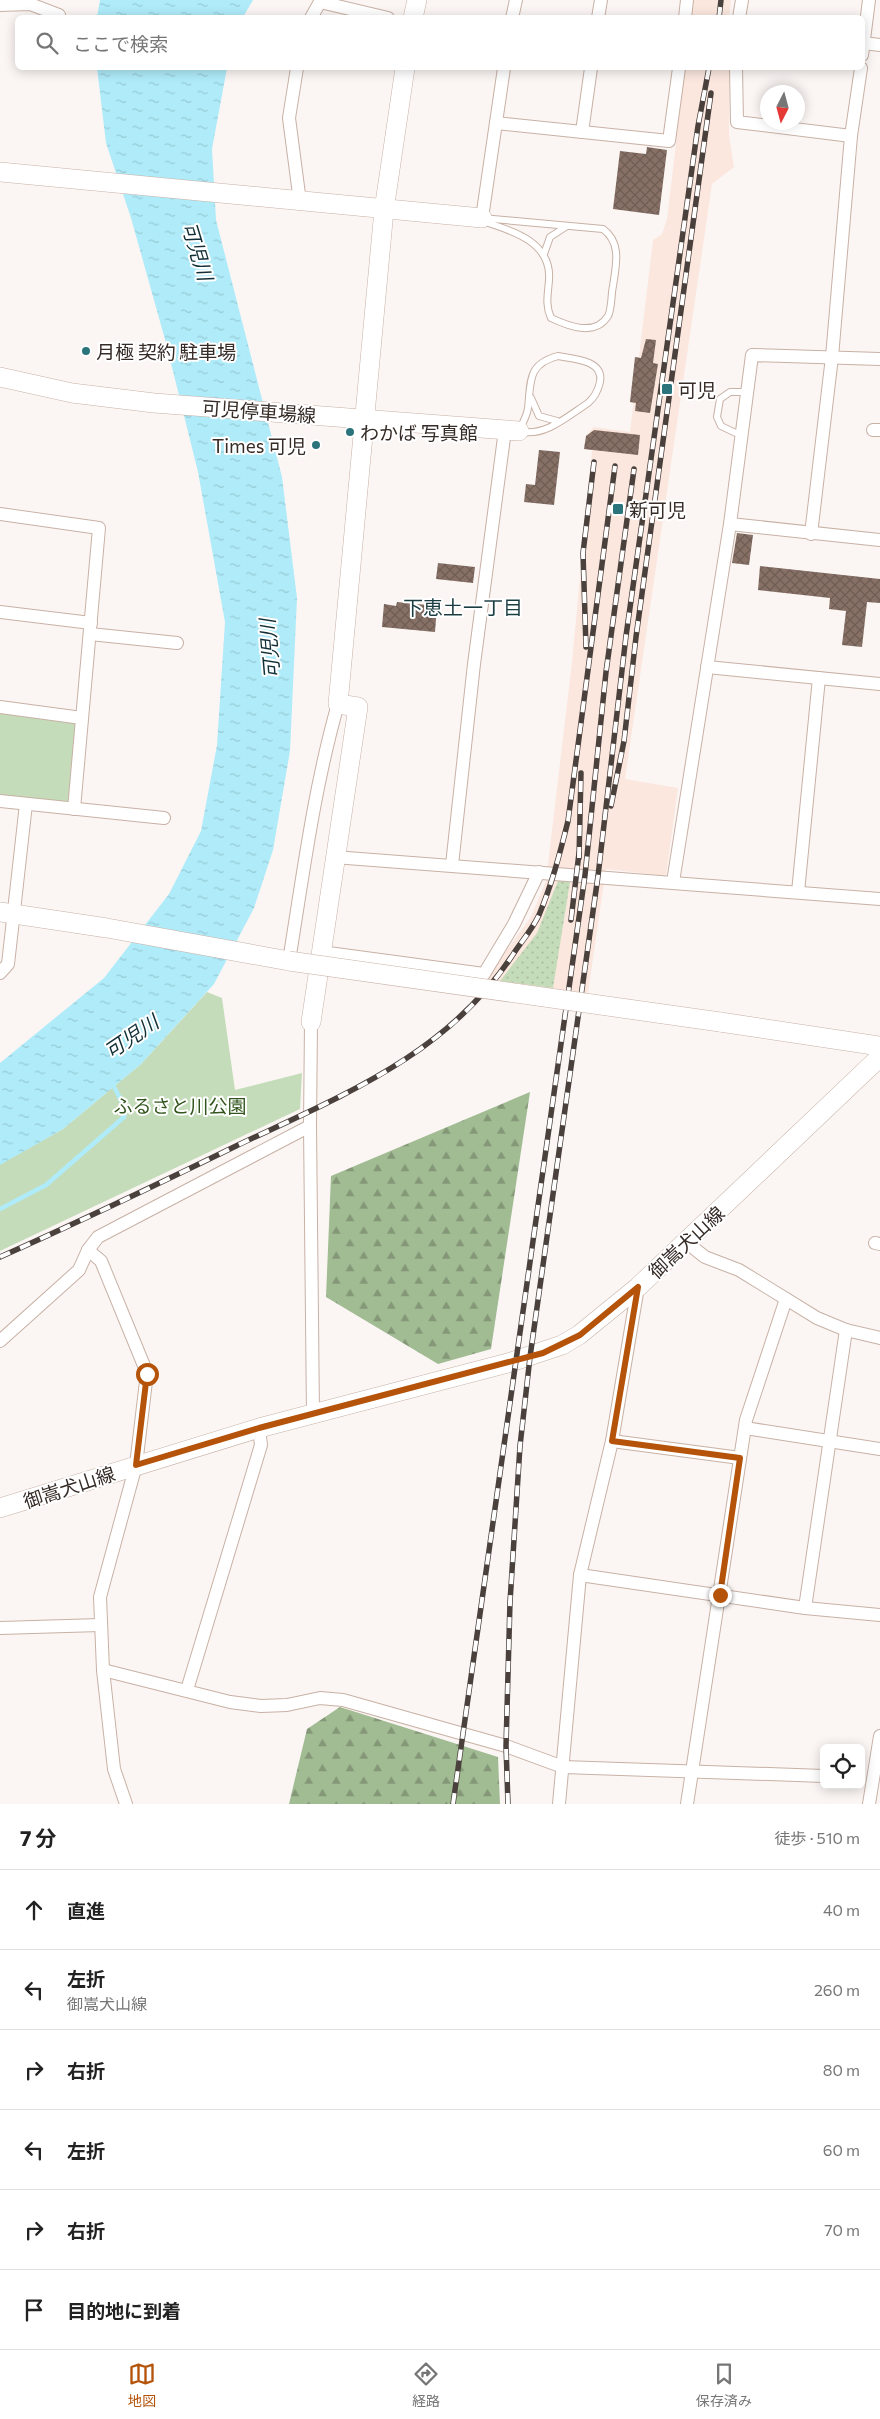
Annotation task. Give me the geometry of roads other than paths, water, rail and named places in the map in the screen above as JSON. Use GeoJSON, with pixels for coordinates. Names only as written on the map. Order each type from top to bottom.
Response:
{"type":"FeatureCollection","features":[{"type":"Feature","properties":{"kind":"street"},"geometry":{"type":"LineString","coordinates":[[414,15],[417,0]]}},
{"type":"Feature","properties":{"kind":"street"},"geometry":{"type":"LineString","coordinates":[[513,15],[516,0]]}},
{"type":"Feature","properties":{"kind":"street"},"geometry":{"type":"LineString","coordinates":[[598,15],[601,0]]}},
{"type":"Feature","properties":{"kind":"street"},"geometry":{"type":"LineString","coordinates":[[686,15],[687,0]]}},
{"type":"Feature","properties":{"kind":"street"},"geometry":{"type":"LineString","coordinates":[[740,15],[742,0]]}},
{"type":"Feature","properties":{"kind":"street"},"geometry":{"type":"LineString","coordinates":[[865,33],[869,0]]}},
{"type":"Feature","properties":{"kind":"street"},"geometry":{"type":"LineString","coordinates":[[313,15],[321,1],[376,15]]}},
{"type":"Feature","properties":{"kind":"street"},"geometry":{"type":"LineString","coordinates":[[0,5],[30,4],[59,14]]}},
{"type":"Feature","properties":{"kind":"street"},"geometry":{"type":"LineString","coordinates":[[865,49],[880,45]]}},
{"type":"Feature","properties":{"kind":"street"},"geometry":{"type":"LineString","coordinates":[[296,70],[289,118],[300,202]]}},
{"type":"Feature","properties":{"kind":"street"},"geometry":{"type":"LineString","coordinates":[[289,960],[326,745],[338,704],[384,210],[405,70]]}},
{"type":"Feature","properties":{"kind":"street"},"geometry":{"type":"LineString","coordinates":[[0,172],[482,218],[504,70]]}},
{"type":"Feature","properties":{"kind":"street"},"geometry":{"type":"LineString","coordinates":[[582,132],[591,70]]}},
{"type":"Feature","properties":{"kind":"street"},"geometry":{"type":"LineString","coordinates":[[496,122],[669,141],[679,70]]}},
{"type":"Feature","properties":{"kind":"street"},"geometry":{"type":"LineString","coordinates":[[736,70],[737,122],[851,136]]}},
{"type":"Feature","properties":{"kind":"street"},"geometry":{"type":"LineString","coordinates":[[811,534],[832,357],[851,136],[861,70]]}},
{"type":"Feature","properties":{"kind":"street"},"geometry":{"type":"LineString","coordinates":[[673,882],[730,524],[752,355],[880,359]]}},
{"type":"Feature","properties":{"kind":"street","name":"可児停車場線"},"geometry":{"type":"LineString","coordinates":[[0,377],[72,393],[154,403],[512,430]]}},
{"type":"Feature","properties":{"kind":"street"},"geometry":{"type":"LineString","coordinates":[[452,865],[474,664],[512,430]]}},
{"type":"Feature","properties":{"kind":"street"},"geometry":{"type":"LineString","coordinates":[[0,514],[99,528],[74,809]]}},
{"type":"Feature","properties":{"kind":"street"},"geometry":{"type":"LineString","coordinates":[[730,524],[880,540]]}},
{"type":"Feature","properties":{"kind":"street"},"geometry":{"type":"LineString","coordinates":[[0,612],[177,642]]}},
{"type":"Feature","properties":{"kind":"street"},"geometry":{"type":"LineString","coordinates":[[707,667],[880,684]]}},
{"type":"Feature","properties":{"kind":"street"},"geometry":{"type":"LineString","coordinates":[[798,892],[819,678]]}},
{"type":"Feature","properties":{"kind":"street"},"geometry":{"type":"LineString","coordinates":[[313,1414],[310,1126],[311,1022],[334,857],[358,707],[338,704]]}},
{"type":"Feature","properties":{"kind":"street"},"geometry":{"type":"LineString","coordinates":[[0,707],[82,718]]}},
{"type":"Feature","properties":{"kind":"street"},"geometry":{"type":"LineString","coordinates":[[0,801],[164,818]]}},
{"type":"Feature","properties":{"kind":"street"},"geometry":{"type":"LineString","coordinates":[[0,973],[8,964],[8,913],[26,804]]}},
{"type":"Feature","properties":{"kind":"street"},"geometry":{"type":"LineString","coordinates":[[334,857],[880,899]]}},
{"type":"Feature","properties":{"kind":"street"},"geometry":{"type":"LineString","coordinates":[[321,952],[484,974],[514,924],[539,872]]}},
{"type":"Feature","properties":{"kind":"street"},"geometry":{"type":"LineString","coordinates":[[8,913],[107,928],[289,960],[880,1046]]}},
{"type":"Feature","properties":{"kind":"street","name":"御嵩犬山線"},"geometry":{"type":"LineString","coordinates":[[0,1508],[77,1486],[136,1465],[259,1428],[543,1353],[580,1335],[638,1287],[880,1057]]}},
{"type":"Feature","properties":{"kind":"street"},"geometry":{"type":"LineString","coordinates":[[0,1341],[79,1270],[88,1250],[98,1237],[310,1126]]}},
{"type":"Feature","properties":{"kind":"street"},"geometry":{"type":"LineString","coordinates":[[686,1242],[705,1257],[739,1270],[817,1318],[846,1330],[880,1338]]}},
{"type":"Feature","properties":{"kind":"street"},"geometry":{"type":"LineString","coordinates":[[88,1250],[101,1261],[147,1374],[136,1465],[100,1597],[103,1670],[114,1769],[126,1804]]}},
{"type":"Feature","properties":{"kind":"street"},"geometry":{"type":"LineString","coordinates":[[559,1804],[580,1575],[612,1441],[638,1287]]}},
{"type":"Feature","properties":{"kind":"street"},"geometry":{"type":"LineString","coordinates":[[687,1804],[745,1428],[786,1299]]}},
{"type":"Feature","properties":{"kind":"street"},"geometry":{"type":"LineString","coordinates":[[805,1608],[846,1330]]}},
{"type":"Feature","properties":{"kind":"street"},"geometry":{"type":"LineString","coordinates":[[187,1690],[261,1445],[259,1428]]}},
{"type":"Feature","properties":{"kind":"street"},"geometry":{"type":"LineString","coordinates":[[745,1428],[880,1449]]}},
{"type":"Feature","properties":{"kind":"street"},"geometry":{"type":"LineString","coordinates":[[612,1441],[740,1458]]}},
{"type":"Feature","properties":{"kind":"street"},"geometry":{"type":"LineString","coordinates":[[580,1575],[805,1608],[880,1615]]}},
{"type":"Feature","properties":{"kind":"street"},"geometry":{"type":"LineString","coordinates":[[0,1628],[100,1626]]}},
{"type":"Feature","properties":{"kind":"street"},"geometry":{"type":"LineString","coordinates":[[103,1670],[230,1702],[261,1706],[287,1705],[320,1698],[343,1700],[506,1746],[563,1767],[820,1776]]}},
{"type":"Feature","properties":{"kind":"street"},"geometry":{"type":"LineString","coordinates":[[869,1804],[880,1736]]}},
{"type":"Feature","properties":{"kind":"lane"},"geometry":{"type":"LineString","coordinates":[[482,218],[603,229],[612,235],[616,244],[617,255],[609,316],[601,323],[590,328],[572,327],[551,318],[547,302],[550,277],[544,254],[530,239],[485,222],[482,218]]}},
{"type":"Feature","properties":{"kind":"lane"},"geometry":{"type":"LineString","coordinates":[[544,254],[550,237],[568,226]]}},
{"type":"Feature","properties":{"kind":"lane"},"geometry":{"type":"LineString","coordinates":[[558,356],[592,363],[598,370],[600,379],[594,397],[542,431],[527,433],[512,430],[528,410],[529,392],[534,371],[540,362],[548,358],[558,356]]}},
{"type":"Feature","properties":{"kind":"lane"},"geometry":{"type":"LineString","coordinates":[[529,392],[539,416],[552,421],[559,421]]}},
{"type":"Feature","properties":{"kind":"lane"},"geometry":{"type":"LineString","coordinates":[[742,436],[720,426],[717,417],[720,399],[730,392],[746,392]]}},
{"type":"Feature","properties":{"kind":"water"},"geometry":{"type":"Polygon","coordinates":[[[100,0],[253,0],[244,15],[97,15],[100,0]]]}},
{"type":"Feature","properties":{"kind":"water","name":"可児川"},"geometry":{"type":"Polygon","coordinates":[[[97,70],[227,70],[212,149],[216,220],[282,477],[297,598],[290,751],[273,850],[254,908],[214,984],[141,1064],[63,1129],[0,1165],[0,1063],[104,978],[169,894],[201,831],[217,745],[225,622],[198,472],[166,343],[131,218],[106,143],[97,70]]]}},
{"type":"Feature","properties":{"kind":"waterway"},"geometry":{"type":"LineString","coordinates":[[0,1209],[46,1185],[124,1117],[125,1108],[112,1083]]}},
{"type":"Feature","properties":{"kind":"railway"},"geometry":{"type":"LineString","coordinates":[[719,15],[721,0]]}},
{"type":"Feature","properties":{"kind":"railway"},"geometry":{"type":"LineString","coordinates":[[508,1804],[506,1746],[510,1602],[520,1446],[530,1357],[598,876],[626,636],[698,126],[709,70]]}},
{"type":"Feature","properties":{"kind":"railway"},"geometry":{"type":"LineString","coordinates":[[611,806],[624,741],[636,637],[711,93]]}},
{"type":"Feature","properties":{"kind":"railway"},"geometry":{"type":"LineString","coordinates":[[586,647],[583,553],[594,462]]}},
{"type":"Feature","properties":{"kind":"railway"},"geometry":{"type":"LineString","coordinates":[[0,1257],[118,1203],[353,1090],[425,1046],[457,1019],[487,989],[534,925],[539,915],[552,880],[568,821],[615,466]]}},
{"type":"Feature","properties":{"kind":"railway"},"geometry":{"type":"LineString","coordinates":[[453,1804],[585,875],[606,672],[634,469]]}},
{"type":"Feature","properties":{"kind":"railway"},"geometry":{"type":"LineString","coordinates":[[579,858],[581,773]]}},
{"type":"Feature","properties":{"kind":"railway"},"geometry":{"type":"LineString","coordinates":[[571,920],[579,853]]}},
{"type":"Feature","properties":{"kind":"place","name":"月極 契約 駐車場"},"geometry":{"type":"Point","coordinates":[86,351]}},
{"type":"Feature","properties":{"kind":"place","name":"可児"},"geometry":{"type":"Point","coordinates":[667,389]}},
{"type":"Feature","properties":{"kind":"place","name":"わかば 写真館"},"geometry":{"type":"Point","coordinates":[350,432]}},
{"type":"Feature","properties":{"kind":"place","name":"Times 可児"},"geometry":{"type":"Point","coordinates":[316,445]}},
{"type":"Feature","properties":{"kind":"place","name":"新可児"},"geometry":{"type":"Point","coordinates":[618,509]}},
{"type":"Feature","properties":{"kind":"district","name":"下恵土一丁目"},"geometry":{"type":"Point","coordinates":[463,607]}},
{"type":"Feature","properties":{"kind":"park label","name":"ふるさと川公園"},"geometry":{"type":"Point","coordinates":[180,1105]}}]}
